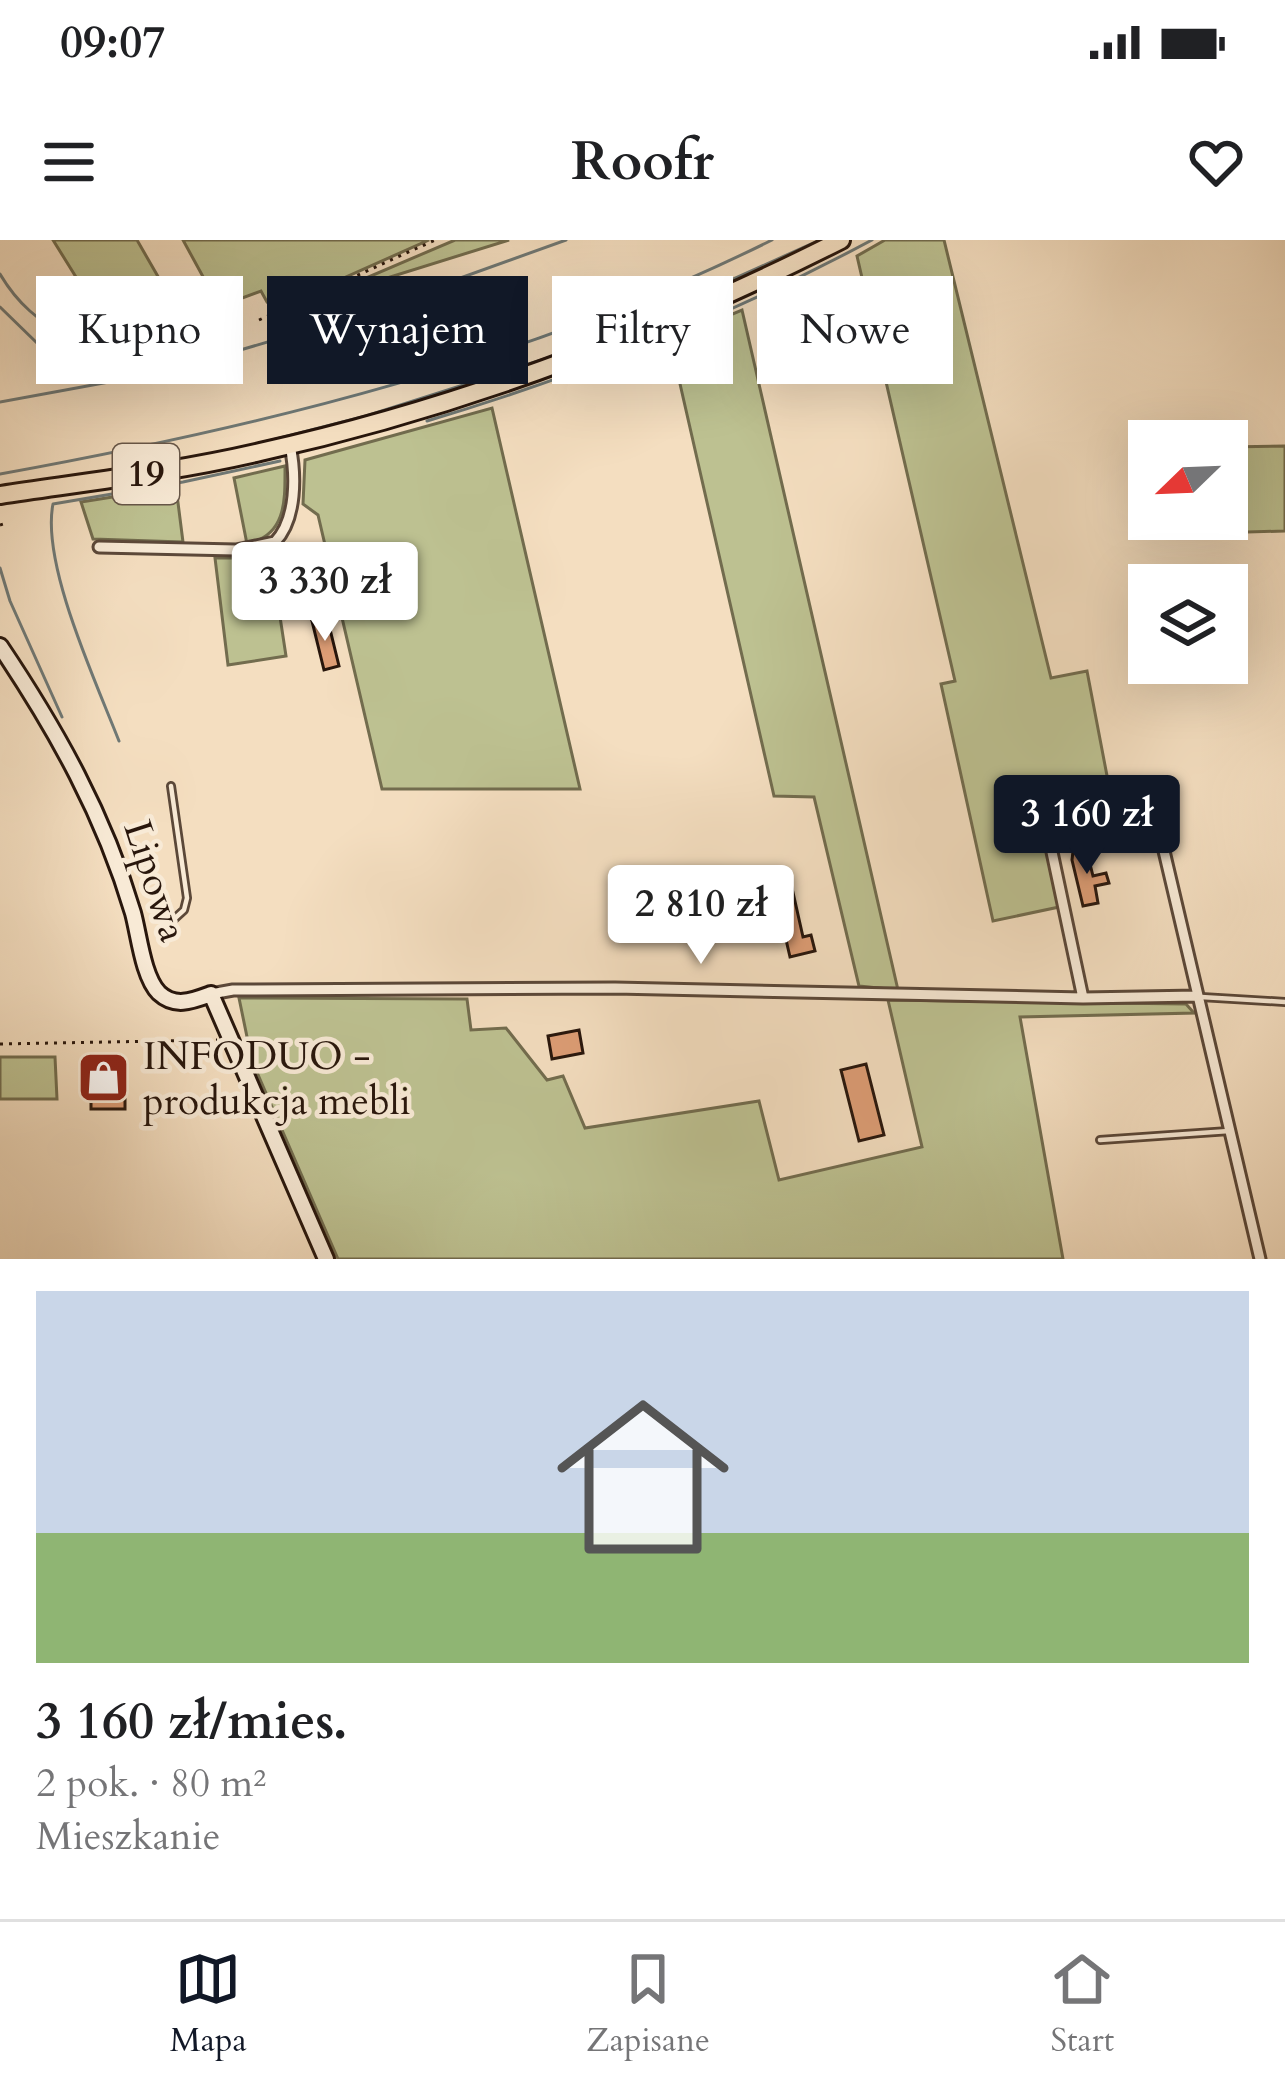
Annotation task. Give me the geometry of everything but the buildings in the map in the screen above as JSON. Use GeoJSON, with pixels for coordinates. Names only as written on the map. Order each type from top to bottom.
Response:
{"type":"FeatureCollection","features":[{"type":"Feature","properties":{"kind":"highway","name":"19"},"geometry":{"type":"LineString","coordinates":[[0,495],[192,466],[290,445],[490,387],[615,343],[752,285],[841,240]]}},
{"type":"Feature","properties":{"kind":"main road"},"geometry":{"type":"LineString","coordinates":[[0,632],[35,699]]}},
{"type":"Feature","properties":{"kind":"main road"},"geometry":{"type":"LineString","coordinates":[[0,646],[35,699]]}},
{"type":"Feature","properties":{"kind":"main road","name":"Lipowa"},"geometry":{"type":"LineString","coordinates":[[35,699],[97,809],[119,865],[153,985],[182,1004],[211,994]]}},
{"type":"Feature","properties":{"kind":"main road"},"geometry":{"type":"LineString","coordinates":[[211,994],[326,1259]]}},
{"type":"Feature","properties":{"kind":"street"},"geometry":{"type":"LineString","coordinates":[[99,547],[236,550],[266,546],[282,534],[292,511],[290,445]]}},
{"type":"Feature","properties":{"kind":"street"},"geometry":{"type":"LineString","coordinates":[[1042,806],[1083,998]]}},
{"type":"Feature","properties":{"kind":"street"},"geometry":{"type":"LineString","coordinates":[[1160,834],[1259,1259]]}},
{"type":"Feature","properties":{"kind":"street"},"geometry":{"type":"LineString","coordinates":[[211,994],[233,990],[615,988],[1197,996]]}},
{"type":"Feature","properties":{"kind":"lane"},"geometry":{"type":"LineString","coordinates":[[171,786],[187,898],[184,910],[173,920]]}},
{"type":"Feature","properties":{"kind":"lane"},"geometry":{"type":"LineString","coordinates":[[1197,996],[1285,1001]]}},
{"type":"Feature","properties":{"kind":"lane"},"geometry":{"type":"LineString","coordinates":[[1100,1140],[1229,1131]]}},
{"type":"Feature","properties":{"kind":"path"},"geometry":{"type":"LineString","coordinates":[[259,320],[435,240]]}},
{"type":"Feature","properties":{"kind":"path"},"geometry":{"type":"LineString","coordinates":[[0,1044],[230,1038]]}},
{"type":"Feature","properties":{"kind":"green space"},"geometry":{"type":"Polygon","coordinates":[[[53,240],[137,240],[158,276],[75,276],[53,240]]]}},
{"type":"Feature","properties":{"kind":"green space"},"geometry":{"type":"Polygon","coordinates":[[[183,240],[429,240],[348,276],[267,276],[267,302],[261,291],[243,298],[243,276],[203,276],[183,240]]]}},
{"type":"Feature","properties":{"kind":"green space"},"geometry":{"type":"Polygon","coordinates":[[[455,240],[509,240],[393,276],[371,276],[455,240]]]}},
{"type":"Feature","properties":{"kind":"green space"},"geometry":{"type":"Polygon","coordinates":[[[885,240],[944,240],[953,276],[862,276],[857,256],[885,240]]]}},
{"type":"Feature","properties":{"kind":"green space"},"geometry":{"type":"Polygon","coordinates":[[[953,277],[1051,678],[1087,671],[1108,781],[1037,799],[1059,907],[993,921],[941,684],[955,681],[887,384],[953,384],[953,277]]]}},
{"type":"Feature","properties":{"kind":"green space"},"geometry":{"type":"Polygon","coordinates":[[[742,310],[898,990],[859,986],[814,797],[774,796],[680,384],[733,384],[733,314],[742,310]]]}},
{"type":"Feature","properties":{"kind":"green space"},"geometry":{"type":"Polygon","coordinates":[[[492,408],[580,789],[382,789],[318,515],[303,504],[305,460],[492,408]]]}},
{"type":"Feature","properties":{"kind":"green space"},"geometry":{"type":"Polygon","coordinates":[[[1285,446],[1285,531],[1248,532],[1248,447],[1285,446]]]}},
{"type":"Feature","properties":{"kind":"green space"},"geometry":{"type":"Polygon","coordinates":[[[285,466],[284,503],[277,524],[270,533],[247,544],[234,478],[285,466]]]}},
{"type":"Feature","properties":{"kind":"green space"},"geometry":{"type":"Polygon","coordinates":[[[176,487],[183,542],[93,539],[81,502],[176,487]]]}},
{"type":"Feature","properties":{"kind":"green space"},"geometry":{"type":"Polygon","coordinates":[[[215,558],[271,558],[286,656],[228,665],[215,558]]]}},
{"type":"Feature","properties":{"kind":"green space"},"geometry":{"type":"Polygon","coordinates":[[[239,998],[467,999],[471,1030],[506,1028],[547,1080],[563,1076],[585,1128],[759,1101],[779,1180],[922,1147],[888,1000],[1186,1004],[1194,1013],[1020,1017],[1063,1259],[338,1259],[252,1061],[239,998]]]}},
{"type":"Feature","properties":{"kind":"green space"},"geometry":{"type":"Polygon","coordinates":[[[0,1057],[55,1057],[57,1099],[0,1099],[0,1057]]]}},
{"type":"Feature","properties":{"kind":"waterway"},"geometry":{"type":"LineString","coordinates":[[0,402],[169,371],[349,318],[566,240]]}},
{"type":"Feature","properties":{"kind":"waterway"},"geometry":{"type":"LineString","coordinates":[[0,474],[297,411],[491,355],[680,283],[772,240]]}},
{"type":"Feature","properties":{"kind":"waterway"},"geometry":{"type":"LineString","coordinates":[[733,279],[820,240]]}},
{"type":"Feature","properties":{"kind":"waterway"},"geometry":{"type":"LineString","coordinates":[[427,421],[654,342],[872,240]]}},
{"type":"Feature","properties":{"kind":"waterway"},"geometry":{"type":"LineString","coordinates":[[0,274],[36,316]]}},
{"type":"Feature","properties":{"kind":"waterway"},"geometry":{"type":"LineString","coordinates":[[0,307],[36,342]]}},
{"type":"Feature","properties":{"kind":"waterway"},"geometry":{"type":"LineString","coordinates":[[241,448],[366,416],[552,357]]}},
{"type":"Feature","properties":{"kind":"waterway"},"geometry":{"type":"LineString","coordinates":[[0,487],[202,456]]}},
{"type":"Feature","properties":{"kind":"waterway"},"geometry":{"type":"LineString","coordinates":[[119,741],[63,590],[51,529],[53,504],[280,461]]}},
{"type":"Feature","properties":{"kind":"waterway"},"geometry":{"type":"LineString","coordinates":[[0,568],[62,717]]}},
{"type":"Feature","properties":{"kind":"place","name":"INFODUO - produkcja mebli"},"geometry":{"type":"Point","coordinates":[104,1078]}}]}
